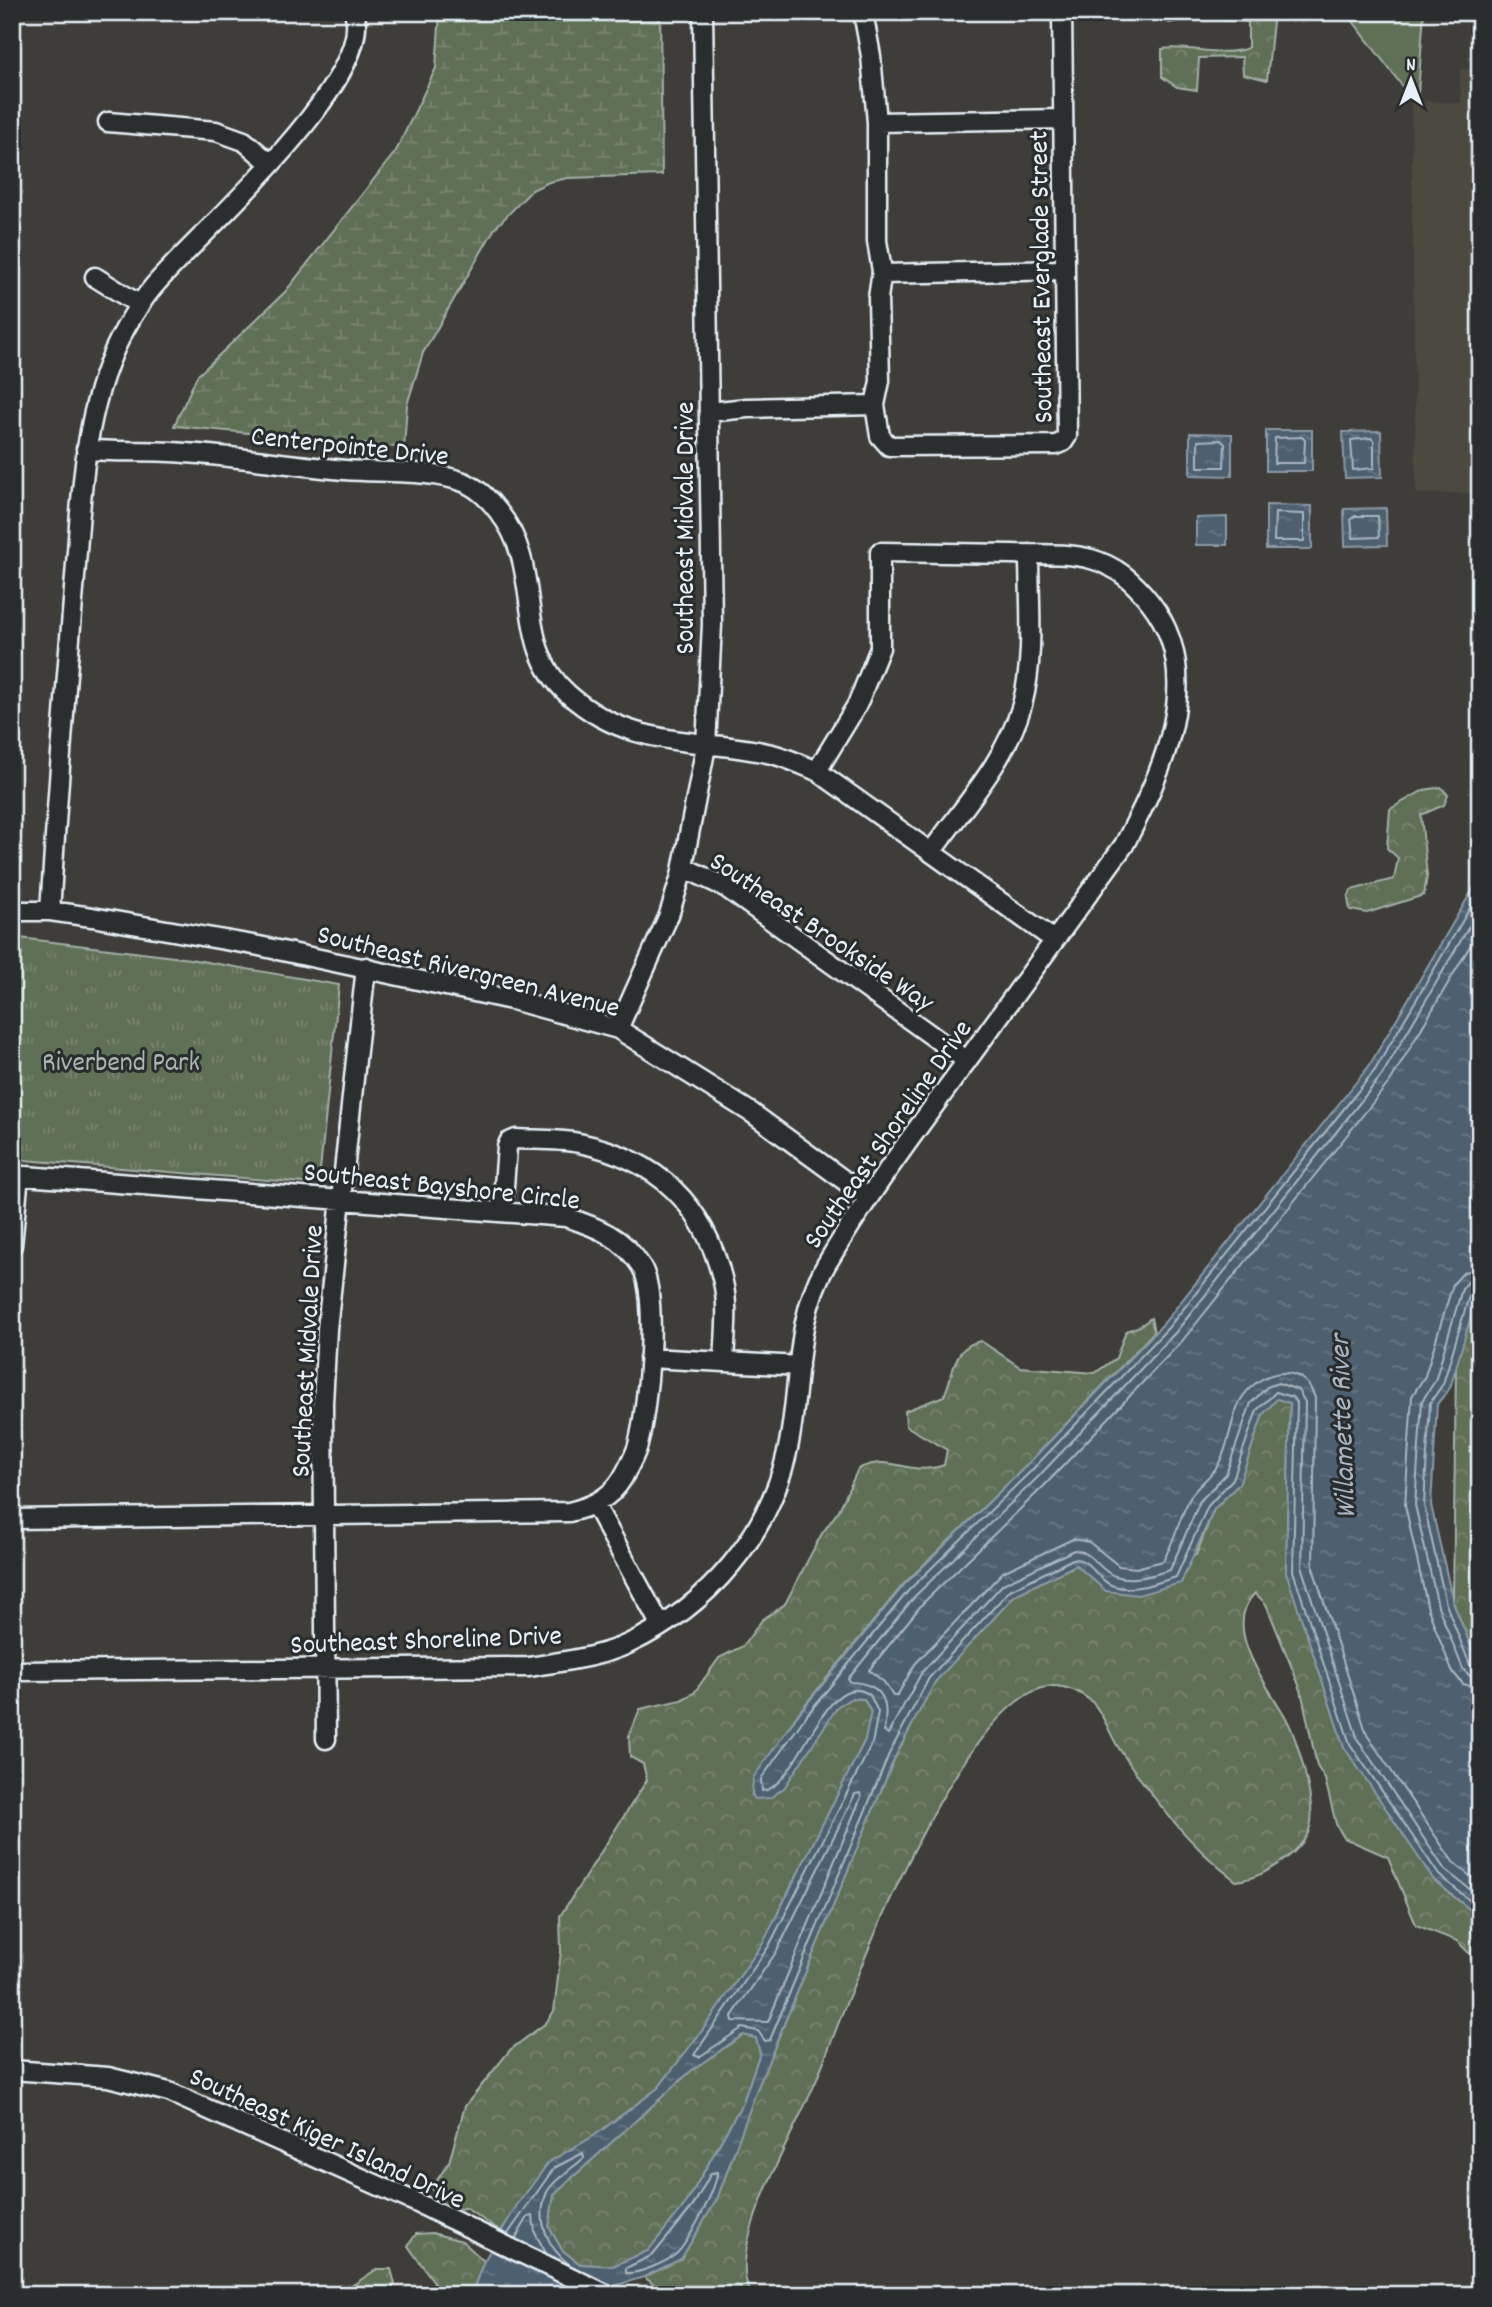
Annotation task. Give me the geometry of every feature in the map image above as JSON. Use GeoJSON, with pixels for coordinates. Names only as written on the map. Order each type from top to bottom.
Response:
{"type":"FeatureCollection","features":[{"type":"Feature","properties":{"kind":"street"},"geometry":{"type":"LineString","coordinates":[[50,911],[61,740],[86,449],[110,362],[140,305],[308,121],[346,61],[355,39],[354,12]]}},
{"type":"Feature","properties":{"kind":"street","name":"Southeast Midvale Drive"},"geometry":{"type":"LineString","coordinates":[[618,1029],[668,915],[683,867],[706,746],[712,624],[703,12]]}},
{"type":"Feature","properties":{"kind":"street"},"geometry":{"type":"LineString","coordinates":[[709,412],[747,408],[875,405],[880,381],[878,298],[882,274],[877,241],[877,122],[871,56],[863,12]]}},
{"type":"Feature","properties":{"kind":"street","name":"Southeast Everglade Street"},"geometry":{"type":"LineString","coordinates":[[875,405],[883,443],[889,446],[1063,442],[1067,436],[1062,12]]}},
{"type":"Feature","properties":{"kind":"street"},"geometry":{"type":"LineString","coordinates":[[877,122],[1063,119]]}},
{"type":"Feature","properties":{"kind":"street"},"geometry":{"type":"LineString","coordinates":[[107,122],[216,131],[244,141],[271,164]]}},
{"type":"Feature","properties":{"kind":"street"},"geometry":{"type":"LineString","coordinates":[[882,274],[1065,270]]}},
{"type":"Feature","properties":{"kind":"street"},"geometry":{"type":"LineString","coordinates":[[95,277],[140,305]]}},
{"type":"Feature","properties":{"kind":"street","name":"Centerpointe Drive"},"geometry":{"type":"LineString","coordinates":[[86,449],[172,452],[413,473],[465,483],[496,508],[518,541],[525,564],[534,638],[551,676],[565,692],[599,718],[623,729],[655,739],[771,754],[817,771],[1054,940]]}},
{"type":"Feature","properties":{"kind":"street","name":"Southeast Shoreline Drive"},"geometry":{"type":"LineString","coordinates":[[12,1671],[529,1667],[586,1657],[627,1645],[661,1626],[701,1598],[734,1564],[776,1496],[789,1447],[811,1294],[867,1197],[1124,845],[1149,798],[1167,749],[1178,678],[1174,651],[1163,619],[1123,573],[1092,559],[1062,554],[880,552],[880,648],[857,705],[817,771]]}},
{"type":"Feature","properties":{"kind":"street"},"geometry":{"type":"LineString","coordinates":[[932,851],[1001,753],[1023,704],[1029,629],[1029,554]]}},
{"type":"Feature","properties":{"kind":"street","name":"Southeast Brookside Way"},"geometry":{"type":"LineString","coordinates":[[683,867],[725,887],[967,1061]]}},
{"type":"Feature","properties":{"kind":"street","name":"Southeast Rivergreen Avenue"},"geometry":{"type":"LineString","coordinates":[[12,911],[50,911],[366,967],[528,1004],[618,1029],[751,1112],[867,1197]]}},
{"type":"Feature","properties":{"kind":"street","name":"Southeast Midvale Drive"},"geometry":{"type":"LineString","coordinates":[[326,1739],[323,1403],[327,1329],[366,967]]}},
{"type":"Feature","properties":{"kind":"street"},"geometry":{"type":"LineString","coordinates":[[502,1212],[507,1147],[509,1142],[516,1139],[577,1143],[623,1155],[665,1179],[693,1209],[710,1241],[724,1283],[724,1362]]}},
{"type":"Feature","properties":{"kind":"street"},"geometry":{"type":"LineString","coordinates":[[12,1245],[16,1175]]}},
{"type":"Feature","properties":{"kind":"street","name":"Southeast Bayshore Circle"},"geometry":{"type":"LineString","coordinates":[[16,1175],[566,1217],[603,1230],[622,1243],[642,1267],[650,1291],[652,1318],[638,1446],[620,1482],[595,1505]]}},
{"type":"Feature","properties":{"kind":"street"},"geometry":{"type":"LineString","coordinates":[[649,1358],[799,1366]]}},
{"type":"Feature","properties":{"kind":"street"},"geometry":{"type":"LineString","coordinates":[[12,1519],[569,1512],[595,1505],[661,1626]]}},
{"type":"Feature","properties":{"kind":"street","name":"Southeast Kiger Island Drive"},"geometry":{"type":"LineString","coordinates":[[12,2070],[108,2077],[169,2092],[254,2128],[608,2295]]}},
{"type":"Feature","properties":{"kind":"shaded area"},"geometry":{"type":"Polygon","coordinates":[[[1480,68],[1480,493],[1416,494],[1411,101],[1461,103],[1460,69],[1480,68]]]}},
{"type":"Feature","properties":{"kind":"green space"},"geometry":{"type":"Polygon","coordinates":[[[440,12],[660,12],[662,175],[568,178],[549,182],[532,190],[495,228],[423,353],[407,405],[404,448],[174,426],[197,376],[285,292],[396,151],[436,68],[440,12]]]}},
{"type":"Feature","properties":{"kind":"green space"},"geometry":{"type":"Polygon","coordinates":[[[1163,12],[1274,12],[1267,80],[1243,74],[1242,57],[1199,58],[1197,90],[1177,87],[1162,77],[1162,49],[1227,52],[1248,48],[1248,22],[1198,18],[1169,23],[1163,12]]]}},
{"type":"Feature","properties":{"kind":"green space"},"geometry":{"type":"Polygon","coordinates":[[[1346,12],[1424,12],[1418,93],[1409,95],[1346,12]]]}},
{"type":"Feature","properties":{"kind":"green space"},"geometry":{"type":"Polygon","coordinates":[[[1441,787],[1448,795],[1444,805],[1421,815],[1427,876],[1424,895],[1367,913],[1350,910],[1348,898],[1351,890],[1394,879],[1398,858],[1387,848],[1390,809],[1424,790],[1441,787]]]}},
{"type":"Feature","properties":{"kind":"green space","name":"Riverbend Park"},"geometry":{"type":"Polygon","coordinates":[[[12,937],[190,959],[339,985],[319,1180],[304,1183],[12,1159],[12,937]]]}},
{"type":"Feature","properties":{"kind":"green space"},"geometry":{"type":"Polygon","coordinates":[[[1480,1285],[1480,1669],[1453,1602],[1456,1364],[1480,1285]]]}},
{"type":"Feature","properties":{"kind":"green space"},"geometry":{"type":"Polygon","coordinates":[[[1151,1318],[1154,1332],[1025,1467],[903,1585],[800,1711],[754,1778],[752,1794],[838,1706],[852,1698],[864,1699],[871,1712],[865,1740],[763,1943],[702,2031],[658,2088],[594,2136],[549,2162],[501,2231],[465,2208],[449,2210],[436,2202],[432,2188],[449,2162],[465,2106],[510,2050],[546,2023],[554,2011],[561,1951],[560,1916],[647,1780],[643,1764],[630,1757],[629,1736],[640,1709],[681,1700],[694,1693],[719,1658],[743,1646],[762,1620],[785,1604],[821,1535],[839,1510],[858,1469],[881,1463],[920,1469],[944,1465],[947,1450],[906,1426],[905,1411],[944,1396],[959,1354],[965,1348],[981,1341],[1020,1367],[1095,1373],[1116,1358],[1126,1331],[1151,1318]]]}},
{"type":"Feature","properties":{"kind":"green space"},"geometry":{"type":"Polygon","coordinates":[[[1277,1398],[1290,1403],[1286,1572],[1434,1880],[1480,1918],[1480,1964],[1457,1941],[1416,1925],[1388,1857],[1344,1838],[1336,1824],[1325,1779],[1317,1766],[1301,1690],[1266,1604],[1255,1593],[1246,1607],[1243,1623],[1245,1639],[1259,1673],[1290,1728],[1300,1756],[1311,1804],[1310,1827],[1300,1846],[1267,1871],[1236,1881],[1186,1836],[1157,1801],[1118,1747],[1091,1701],[1074,1690],[1053,1686],[1017,1701],[981,1739],[945,1792],[880,1922],[817,2079],[780,2156],[754,2221],[746,2251],[745,2276],[753,2295],[668,2295],[644,2277],[681,2259],[717,2199],[757,2089],[895,1757],[935,1681],[1015,1595],[1076,1565],[1088,1573],[1196,1555],[1214,1509],[1239,1484],[1263,1414],[1277,1398]]]}},
{"type":"Feature","properties":{"kind":"green space"},"geometry":{"type":"Polygon","coordinates":[[[743,2035],[756,2038],[760,2053],[743,2102],[687,2202],[648,2251],[613,2266],[580,2264],[562,2250],[549,2227],[554,2194],[692,2070],[743,2035]]]}},
{"type":"Feature","properties":{"kind":"green space"},"geometry":{"type":"Polygon","coordinates":[[[432,2233],[462,2241],[484,2261],[471,2295],[432,2295],[434,2282],[408,2246],[416,2234],[432,2233]]]}},
{"type":"Feature","properties":{"kind":"green space"},"geometry":{"type":"Polygon","coordinates":[[[377,2269],[391,2269],[395,2284],[388,2295],[352,2295],[353,2285],[377,2269]]]}},
{"type":"Feature","properties":{"kind":"water"},"geometry":{"type":"Polygon","coordinates":[[[1266,430],[1312,430],[1312,471],[1266,471],[1266,430]]]}},
{"type":"Feature","properties":{"kind":"water"},"geometry":{"type":"Polygon","coordinates":[[[1381,431],[1382,477],[1345,478],[1343,432],[1381,431]]]}},
{"type":"Feature","properties":{"kind":"water"},"geometry":{"type":"Polygon","coordinates":[[[1190,433],[1232,434],[1232,476],[1190,475],[1190,433]]]}},
{"type":"Feature","properties":{"kind":"water"},"geometry":{"type":"Polygon","coordinates":[[[1266,505],[1312,506],[1312,549],[1266,549],[1266,505]]]}},
{"type":"Feature","properties":{"kind":"water"},"geometry":{"type":"Polygon","coordinates":[[[1386,508],[1387,545],[1345,546],[1344,509],[1386,508]]]}},
{"type":"Feature","properties":{"kind":"water"},"geometry":{"type":"Polygon","coordinates":[[[1227,517],[1227,545],[1196,545],[1196,518],[1227,517]]]}},
{"type":"Feature","properties":{"kind":"water","name":"Willamette River"},"geometry":{"type":"Polygon","coordinates":[[[1480,877],[1480,1285],[1450,1388],[1437,1404],[1431,1505],[1453,1602],[1480,1669],[1480,1918],[1434,1880],[1344,1747],[1286,1572],[1290,1403],[1277,1399],[1263,1414],[1239,1484],[1214,1509],[1181,1583],[1138,1595],[1106,1591],[1076,1565],[1015,1595],[935,1682],[895,1757],[757,2089],[717,2199],[681,2259],[644,2277],[584,2295],[471,2295],[484,2261],[517,2205],[549,2162],[594,2136],[658,2088],[702,2031],[763,1943],[865,1740],[871,1712],[864,1699],[852,1698],[838,1706],[784,1788],[770,1798],[755,1799],[752,1794],[753,1778],[800,1712],[904,1585],[1025,1467],[1163,1324],[1369,1066],[1480,877]],[[743,2035],[692,2070],[554,2194],[549,2227],[562,2250],[580,2264],[613,2266],[648,2251],[687,2202],[743,2102],[760,2053],[756,2038],[743,2035]]]}}]}
